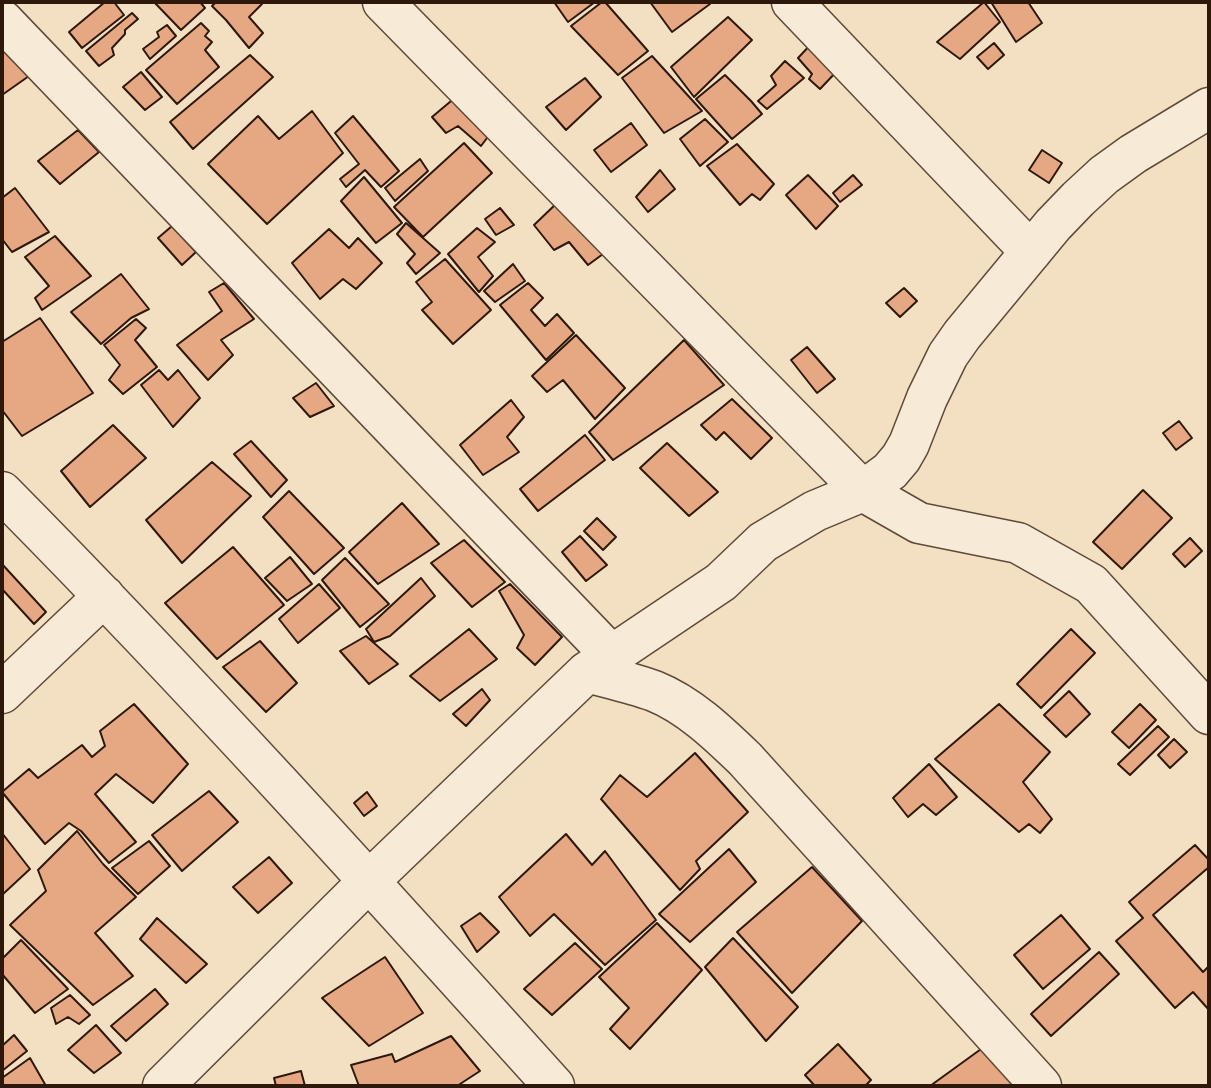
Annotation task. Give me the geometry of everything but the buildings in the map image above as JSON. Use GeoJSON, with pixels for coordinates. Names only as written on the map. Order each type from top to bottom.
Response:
{"type":"FeatureCollection","features":[{"type":"Feature","properties":{"kind":"street"},"geometry":{"type":"LineString","coordinates":[[383,2],[863,491],[919,523],[1018,543],[1091,584],[1209,714]]}},
{"type":"Feature","properties":{"kind":"street"},"geometry":{"type":"LineString","coordinates":[[792,2],[1031,252]]}},
{"type":"Feature","properties":{"kind":"street"},"geometry":{"type":"LineString","coordinates":[[2,20],[599,664],[687,710],[718,733],[1041,1086]]}},
{"type":"Feature","properties":{"kind":"street"},"geometry":{"type":"LineString","coordinates":[[163,1086],[369,881],[599,664],[721,582],[763,542],[815,511],[863,491],[890,471],[909,444],[936,376],[948,355],[1061,216],[1104,175],[1209,108]]}},
{"type":"Feature","properties":{"kind":"street"},"geometry":{"type":"LineString","coordinates":[[2,492],[104,596],[369,881],[554,1086]]}},
{"type":"Feature","properties":{"kind":"street"},"geometry":{"type":"LineString","coordinates":[[2,693],[104,596]]}}]}
